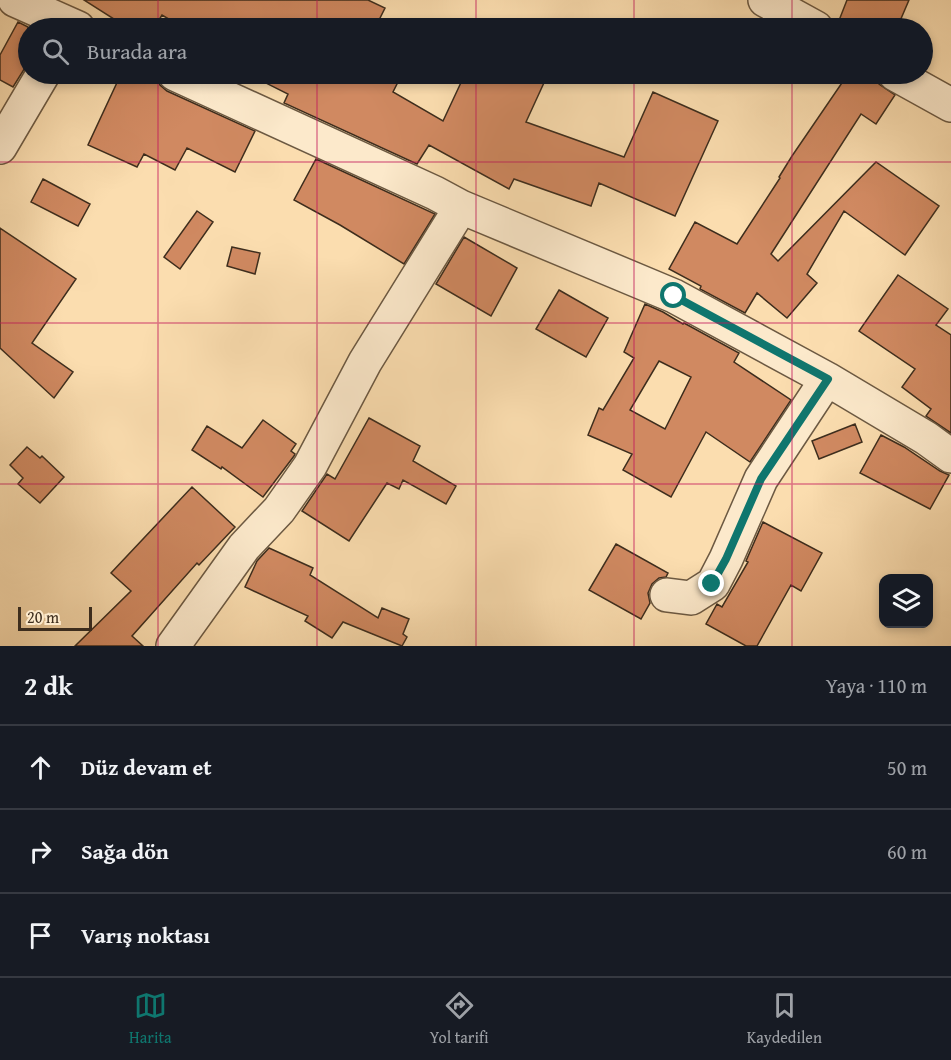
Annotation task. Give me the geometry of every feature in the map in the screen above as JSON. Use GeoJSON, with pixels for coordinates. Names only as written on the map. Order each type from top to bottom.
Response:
{"type":"FeatureCollection","features":[{"type":"Feature","properties":{"kind":"street"},"geometry":{"type":"LineString","coordinates":[[15,0],[51,18]]}},
{"type":"Feature","properties":{"kind":"street"},"geometry":{"type":"LineString","coordinates":[[765,0],[798,18]]}},
{"type":"Feature","properties":{"kind":"street"},"geometry":{"type":"LineString","coordinates":[[0,147],[37,84]]}},
{"type":"Feature","properties":{"kind":"street"},"geometry":{"type":"LineString","coordinates":[[196,84],[461,207],[674,296],[828,379],[926,438],[951,456]]}},
{"type":"Feature","properties":{"kind":"street"},"geometry":{"type":"LineString","coordinates":[[913,84],[951,105]]}},
{"type":"Feature","properties":{"kind":"street"},"geometry":{"type":"LineString","coordinates":[[173,646],[244,547],[279,510],[310,466],[365,363],[461,207]]}},
{"type":"Feature","properties":{"kind":"street"},"geometry":{"type":"LineString","coordinates":[[667,596],[691,598],[712,584],[726,559],[761,479],[828,379]]}},
{"type":"Feature","properties":{"kind":"building"},"geometry":{"type":"Polygon","coordinates":[[[84,0],[368,0],[385,8],[380,18],[167,18],[162,15],[160,18],[112,18],[84,0]]]}},
{"type":"Feature","properties":{"kind":"building"},"geometry":{"type":"Polygon","coordinates":[[[847,0],[909,0],[901,18],[840,18],[847,0]]]}},
{"type":"Feature","properties":{"kind":"building"},"geometry":{"type":"Polygon","coordinates":[[[18,22],[18,79],[13,87],[0,80],[0,55],[18,22]]]}},
{"type":"Feature","properties":{"kind":"building"},"geometry":{"type":"Polygon","coordinates":[[[116,84],[160,84],[167,91],[255,131],[235,172],[187,148],[175,170],[144,154],[137,167],[88,145],[116,84]]]}},
{"type":"Feature","properties":{"kind":"building"},"geometry":{"type":"Polygon","coordinates":[[[268,84],[397,84],[393,92],[443,121],[460,84],[543,84],[526,122],[624,157],[653,92],[718,121],[675,216],[599,183],[591,206],[514,179],[509,189],[429,145],[417,164],[284,103],[288,94],[268,84]]]}},
{"type":"Feature","properties":{"kind":"building"},"geometry":{"type":"Polygon","coordinates":[[[841,84],[879,84],[895,95],[876,124],[861,114],[771,254],[778,261],[876,162],[939,206],[905,255],[844,211],[807,274],[817,283],[787,318],[757,293],[745,313],[669,269],[695,222],[737,244],[792,156],[841,84]]]}},
{"type":"Feature","properties":{"kind":"building"},"geometry":{"type":"Polygon","coordinates":[[[316,159],[435,214],[404,264],[294,200],[316,159]]]}},
{"type":"Feature","properties":{"kind":"building"},"geometry":{"type":"Polygon","coordinates":[[[43,179],[90,204],[78,226],[31,202],[43,179]]]}},
{"type":"Feature","properties":{"kind":"building"},"geometry":{"type":"Polygon","coordinates":[[[197,211],[213,222],[180,269],[164,257],[197,211]]]}},
{"type":"Feature","properties":{"kind":"building"},"geometry":{"type":"Polygon","coordinates":[[[0,228],[76,279],[32,343],[73,372],[54,398],[0,348],[0,228]]]}},
{"type":"Feature","properties":{"kind":"building"},"geometry":{"type":"Polygon","coordinates":[[[464,237],[517,268],[491,316],[436,284],[464,237]]]}},
{"type":"Feature","properties":{"kind":"building"},"geometry":{"type":"Polygon","coordinates":[[[232,247],[260,253],[255,274],[227,266],[232,247]]]}},
{"type":"Feature","properties":{"kind":"building"},"geometry":{"type":"Polygon","coordinates":[[[898,275],[948,309],[936,325],[951,335],[951,433],[926,416],[931,409],[902,387],[915,369],[859,331],[898,275]]]}},
{"type":"Feature","properties":{"kind":"building"},"geometry":{"type":"Polygon","coordinates":[[[559,290],[608,318],[586,357],[536,329],[559,290]]]}},
{"type":"Feature","properties":{"kind":"building"},"geometry":{"type":"Polygon","coordinates":[[[645,304],[739,353],[734,362],[791,400],[750,462],[706,432],[671,497],[623,470],[632,454],[588,435],[599,408],[603,410],[634,358],[624,352],[645,304]],[[659,361],[630,410],[665,429],[691,377],[659,361]]]}},
{"type":"Feature","properties":{"kind":"building"},"geometry":{"type":"Polygon","coordinates":[[[369,418],[420,446],[413,461],[456,486],[446,504],[403,480],[399,489],[387,483],[349,541],[302,511],[327,474],[335,479],[369,418]]]}},
{"type":"Feature","properties":{"kind":"building"},"geometry":{"type":"Polygon","coordinates":[[[263,420],[296,444],[291,451],[295,454],[294,456],[263,497],[222,467],[221,469],[192,450],[207,426],[242,448],[263,420]]]}},
{"type":"Feature","properties":{"kind":"building"},"geometry":{"type":"Polygon","coordinates":[[[855,424],[862,442],[819,459],[812,441],[855,424]]]}},
{"type":"Feature","properties":{"kind":"building"},"geometry":{"type":"Polygon","coordinates":[[[881,435],[949,475],[930,509],[860,473],[881,435]]]}},
{"type":"Feature","properties":{"kind":"building"},"geometry":{"type":"Polygon","coordinates":[[[27,447],[40,458],[42,456],[64,477],[40,503],[18,484],[23,478],[10,465],[27,447]]]}},
{"type":"Feature","properties":{"kind":"building"},"geometry":{"type":"Polygon","coordinates":[[[192,487],[235,527],[199,565],[197,563],[132,636],[143,646],[75,646],[131,591],[111,573],[192,487]]]}},
{"type":"Feature","properties":{"kind":"building"},"geometry":{"type":"Polygon","coordinates":[[[763,522],[822,553],[801,591],[791,585],[757,646],[746,646],[706,624],[717,604],[722,607],[748,562],[746,561],[763,522]]]}},
{"type":"Feature","properties":{"kind":"building"},"geometry":{"type":"Polygon","coordinates":[[[616,544],[668,573],[666,577],[659,578],[652,584],[648,593],[650,603],[641,619],[589,590],[616,544]]]}},
{"type":"Feature","properties":{"kind":"building"},"geometry":{"type":"Polygon","coordinates":[[[269,548],[313,568],[310,575],[378,618],[382,608],[409,619],[403,634],[407,637],[402,646],[343,622],[332,638],[305,621],[308,616],[245,587],[257,561],[269,548]]]}},
{"type":"Feature","properties":{"kind":"route"},"geometry":{"type":"LineString","coordinates":[[674,296],[828,379],[761,479],[726,559],[712,584]]}}]}
